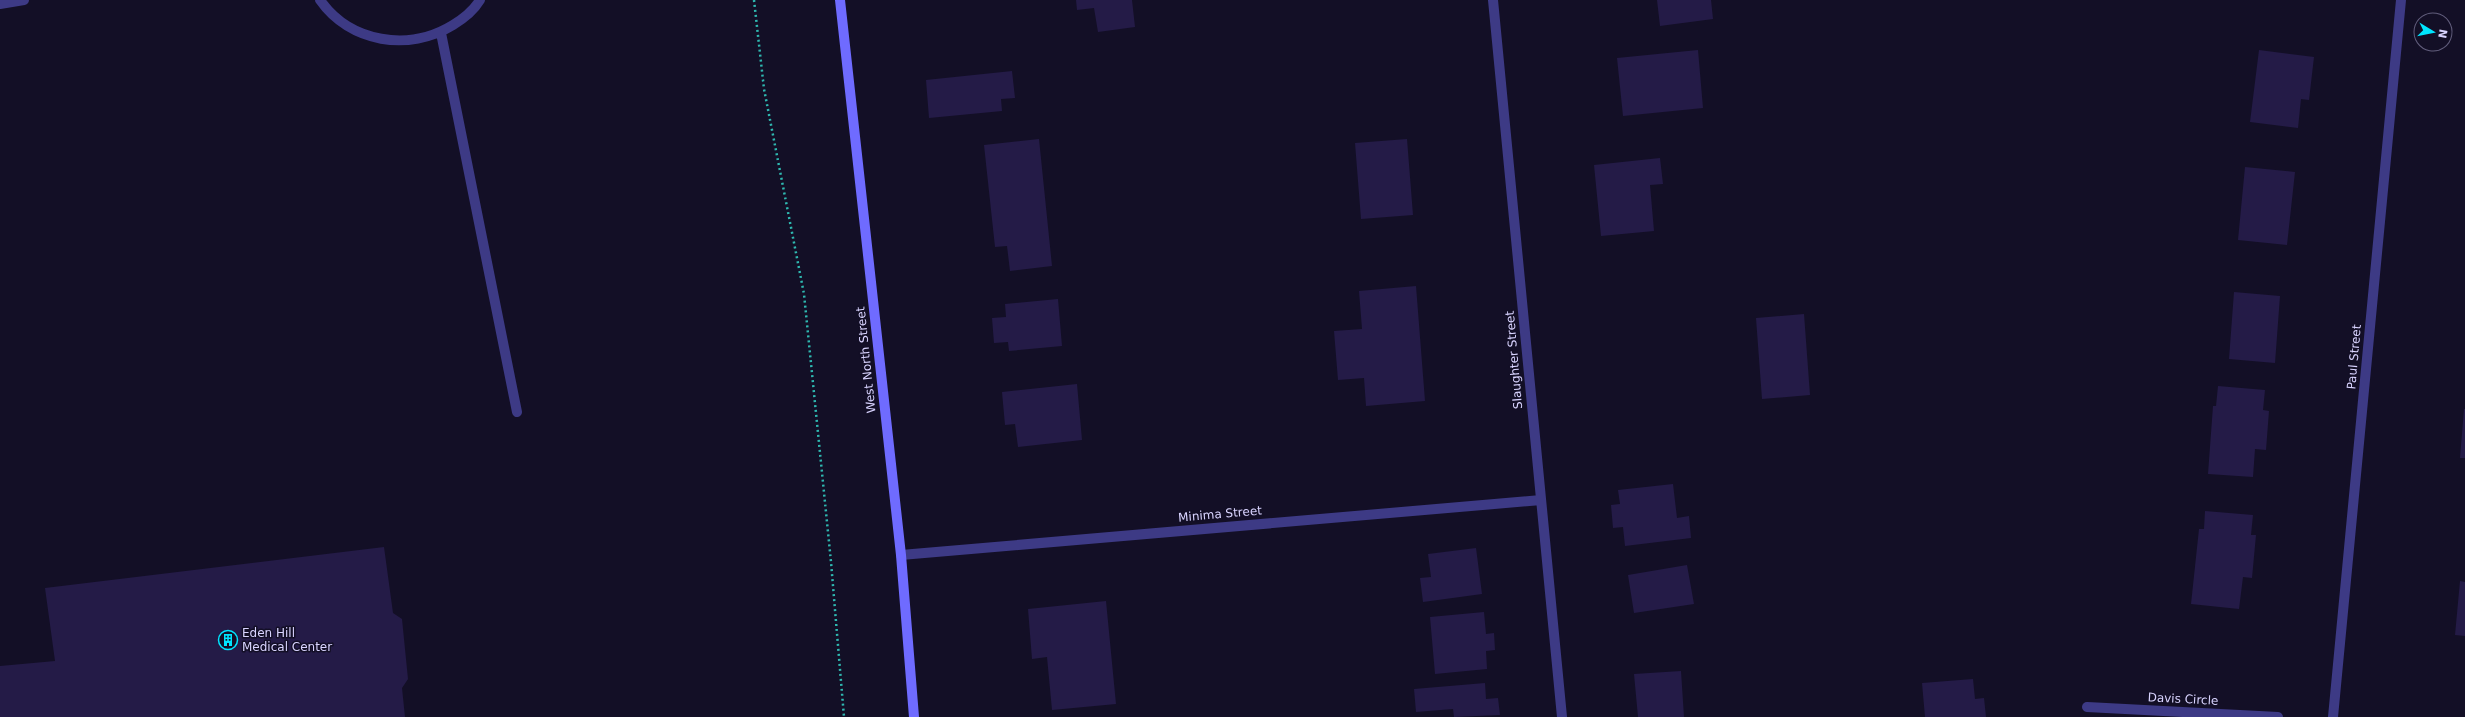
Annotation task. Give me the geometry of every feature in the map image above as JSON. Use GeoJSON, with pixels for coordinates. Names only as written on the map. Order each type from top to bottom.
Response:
{"type":"FeatureCollection","features":[{"type":"Feature","properties":{"kind":"main road","name":"West North Street"},"geometry":{"type":"LineString","coordinates":[[840,0],[901,555],[914,717]]}},
{"type":"Feature","properties":{"kind":"street"},"geometry":{"type":"LineString","coordinates":[[0,4],[24,0]]}},
{"type":"Feature","properties":{"kind":"street"},"geometry":{"type":"LineString","coordinates":[[320,0],[326,9],[345,25],[368,36],[392,41],[417,40],[441,33],[460,20],[480,0]]}},
{"type":"Feature","properties":{"kind":"street","name":"Slaughter Street"},"geometry":{"type":"LineString","coordinates":[[1493,0],[1562,717]]}},
{"type":"Feature","properties":{"kind":"street","name":"Paul Street"},"geometry":{"type":"LineString","coordinates":[[2334,717],[2401,0]]}},
{"type":"Feature","properties":{"kind":"street"},"geometry":{"type":"LineString","coordinates":[[441,33],[517,412]]}},
{"type":"Feature","properties":{"kind":"street","name":"Minima Street"},"geometry":{"type":"LineString","coordinates":[[901,555],[1541,500]]}},
{"type":"Feature","properties":{"kind":"street","name":"Davis Circle"},"geometry":{"type":"LineString","coordinates":[[2087,707],[2278,717]]}},
{"type":"Feature","properties":{"kind":"path"},"geometry":{"type":"LineString","coordinates":[[754,0],[764,89],[804,294],[831,562],[844,717]]}},
{"type":"Feature","properties":{"kind":"building"},"geometry":{"type":"Polygon","coordinates":[[[1076,0],[1132,0],[1135,27],[1098,32],[1094,8],[1077,10],[1076,0]]]}},
{"type":"Feature","properties":{"kind":"building"},"geometry":{"type":"Polygon","coordinates":[[[1657,0],[1711,0],[1713,19],[1660,26],[1657,0]]]}},
{"type":"Feature","properties":{"kind":"building"},"geometry":{"type":"Polygon","coordinates":[[[1698,50],[1703,108],[1623,116],[1617,58],[1698,50]]]}},
{"type":"Feature","properties":{"kind":"building"},"geometry":{"type":"Polygon","coordinates":[[[2259,50],[2314,57],[2309,100],[2301,99],[2298,128],[2250,122],[2259,50]]]}},
{"type":"Feature","properties":{"kind":"building"},"geometry":{"type":"Polygon","coordinates":[[[1012,71],[1015,98],[1001,99],[1002,111],[929,118],[926,80],[1012,71]]]}},
{"type":"Feature","properties":{"kind":"building"},"geometry":{"type":"Polygon","coordinates":[[[1039,139],[1052,266],[1010,271],[1007,246],[995,247],[984,145],[1039,139]]]}},
{"type":"Feature","properties":{"kind":"building"},"geometry":{"type":"Polygon","coordinates":[[[1407,139],[1413,215],[1361,219],[1355,143],[1407,139]]]}},
{"type":"Feature","properties":{"kind":"building"},"geometry":{"type":"Polygon","coordinates":[[[1660,158],[1663,184],[1650,185],[1654,231],[1601,236],[1594,165],[1660,158]]]}},
{"type":"Feature","properties":{"kind":"building"},"geometry":{"type":"Polygon","coordinates":[[[2245,167],[2295,172],[2287,245],[2238,240],[2245,167]]]}},
{"type":"Feature","properties":{"kind":"building"},"geometry":{"type":"Polygon","coordinates":[[[1416,286],[1425,401],[1366,406],[1364,378],[1338,380],[1334,331],[1362,329],[1359,291],[1416,286]]]}},
{"type":"Feature","properties":{"kind":"building"},"geometry":{"type":"Polygon","coordinates":[[[2234,292],[2280,296],[2275,363],[2229,359],[2234,292]]]}},
{"type":"Feature","properties":{"kind":"building"},"geometry":{"type":"Polygon","coordinates":[[[1058,299],[1062,346],[1009,351],[1008,342],[994,343],[992,318],[1006,317],[1005,304],[1058,299]]]}},
{"type":"Feature","properties":{"kind":"building"},"geometry":{"type":"Polygon","coordinates":[[[1804,314],[1810,395],[1762,399],[1756,318],[1804,314]]]}},
{"type":"Feature","properties":{"kind":"building"},"geometry":{"type":"Polygon","coordinates":[[[1077,384],[1082,440],[1018,447],[1015,424],[1005,425],[1002,392],[1077,384]]]}},
{"type":"Feature","properties":{"kind":"building"},"geometry":{"type":"Polygon","coordinates":[[[2218,386],[2265,390],[2263,410],[2269,411],[2266,450],[2255,449],[2253,477],[2208,474],[2213,406],[2216,406],[2218,386]]]}},
{"type":"Feature","properties":{"kind":"building"},"geometry":{"type":"Polygon","coordinates":[[[2464,409],[2465,458],[2460,458],[2464,409]]]}},
{"type":"Feature","properties":{"kind":"building"},"geometry":{"type":"Polygon","coordinates":[[[1673,484],[1677,518],[1689,516],[1691,538],[1625,546],[1623,527],[1613,528],[1611,505],[1620,504],[1618,490],[1673,484]]]}},
{"type":"Feature","properties":{"kind":"building"},"geometry":{"type":"Polygon","coordinates":[[[2205,511],[2253,515],[2251,535],[2256,535],[2252,578],[2243,577],[2239,609],[2191,604],[2199,529],[2204,529],[2205,511]]]}},
{"type":"Feature","properties":{"kind":"building","name":"Eden Hill Medical Center"},"geometry":{"type":"Polygon","coordinates":[[[384,547],[393,613],[402,619],[408,679],[402,688],[405,717],[0,717],[0,666],[55,661],[45,588],[384,547]]]}},
{"type":"Feature","properties":{"kind":"building"},"geometry":{"type":"Polygon","coordinates":[[[1476,548],[1482,594],[1423,602],[1420,578],[1431,577],[1428,554],[1476,548]]]}},
{"type":"Feature","properties":{"kind":"building"},"geometry":{"type":"Polygon","coordinates":[[[1687,565],[1694,604],[1634,613],[1628,575],[1687,565]]]}},
{"type":"Feature","properties":{"kind":"building"},"geometry":{"type":"Polygon","coordinates":[[[2460,581],[2465,582],[2465,636],[2455,635],[2460,581]]]}},
{"type":"Feature","properties":{"kind":"building"},"geometry":{"type":"Polygon","coordinates":[[[1106,601],[1116,704],[1052,710],[1047,657],[1032,659],[1028,609],[1106,601]]]}},
{"type":"Feature","properties":{"kind":"building"},"geometry":{"type":"Polygon","coordinates":[[[1484,612],[1486,634],[1494,633],[1495,650],[1486,651],[1487,669],[1435,674],[1430,617],[1484,612]]]}},
{"type":"Feature","properties":{"kind":"building"},"geometry":{"type":"Polygon","coordinates":[[[1681,671],[1684,717],[1638,717],[1634,674],[1681,671]]]}},
{"type":"Feature","properties":{"kind":"building"},"geometry":{"type":"Polygon","coordinates":[[[1973,679],[1975,699],[1984,698],[1986,717],[1925,717],[1922,683],[1973,679]]]}},
{"type":"Feature","properties":{"kind":"building"},"geometry":{"type":"Polygon","coordinates":[[[1485,683],[1486,699],[1498,698],[1500,715],[1454,717],[1453,709],[1416,712],[1414,689],[1485,683]]]}},
{"type":"Feature","properties":{"kind":"place","name":"Eden Hill Medical Center"},"geometry":{"type":"Point","coordinates":[228,640]}}]}
